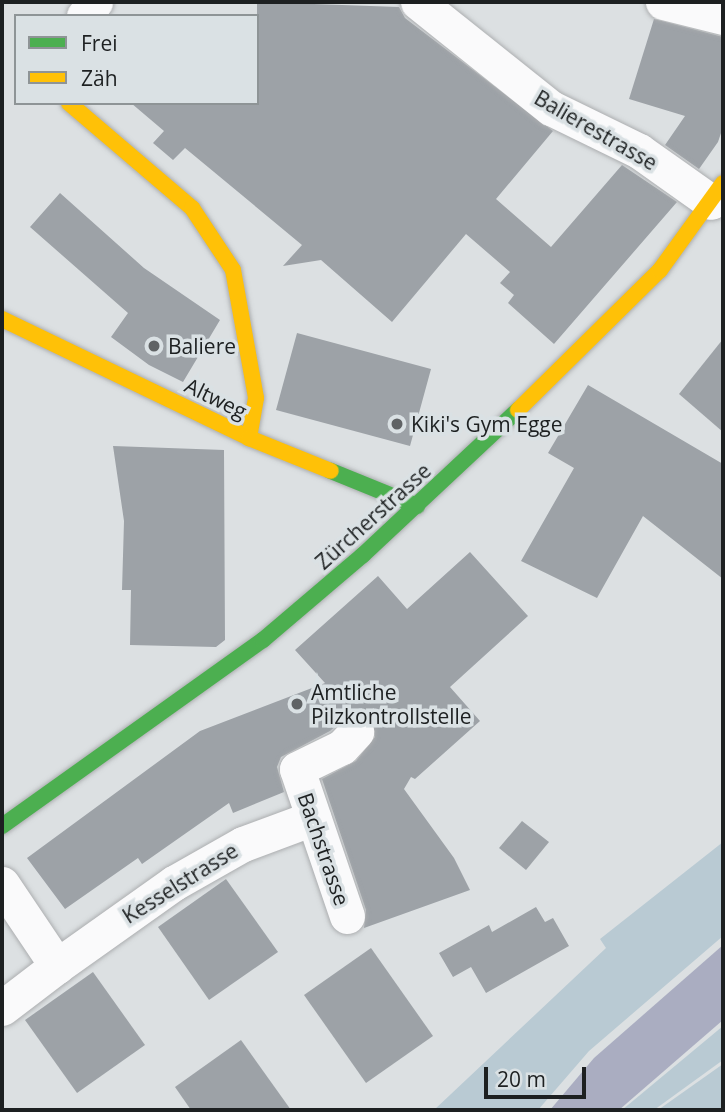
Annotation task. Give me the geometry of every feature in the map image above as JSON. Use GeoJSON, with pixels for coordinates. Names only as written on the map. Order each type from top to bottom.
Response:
{"type":"FeatureCollection","features":[{"type":"Feature","properties":{"kind":"main road"},"geometry":{"type":"LineString","coordinates":[[71,105],[192,208],[233,270],[256,398],[249,438]]}},
{"type":"Feature","properties":{"kind":"main road","name":"Zürcherstrasse"},"geometry":{"type":"LineString","coordinates":[[2,826],[264,640],[416,506],[614,320],[660,270],[717,193]]}},
{"type":"Feature","properties":{"kind":"main road","name":"Altweg"},"geometry":{"type":"LineString","coordinates":[[2,319],[249,438],[416,506]]}},
{"type":"Feature","properties":{"kind":"street","name":"Balierestrasse"},"geometry":{"type":"LineString","coordinates":[[418,2],[551,108],[717,193]]}},
{"type":"Feature","properties":{"kind":"street"},"geometry":{"type":"LineString","coordinates":[[663,2],[723,17]]}},
{"type":"Feature","properties":{"kind":"street","name":"Bachstrasse"},"geometry":{"type":"LineString","coordinates":[[347,916],[298,769],[342,747],[356,732]]}},
{"type":"Feature","properties":{"kind":"street","name":"Kesselstrasse"},"geometry":{"type":"LineString","coordinates":[[2,1008],[174,883],[243,844],[313,818]]}},
{"type":"Feature","properties":{"kind":"street"},"geometry":{"type":"LineString","coordinates":[[2,884],[57,966]]}},
{"type":"Feature","properties":{"kind":"shaded area"},"geometry":{"type":"Polygon","coordinates":[[[723,842],[723,936],[589,1051],[538,1110],[434,1110],[606,948],[600,939],[723,842]]]}},
{"type":"Feature","properties":{"kind":"shaded area"},"geometry":{"type":"Polygon","coordinates":[[[723,1026],[723,1060],[654,1110],[622,1110],[723,1026]]]}},
{"type":"Feature","properties":{"kind":"shaded area"},"geometry":{"type":"Polygon","coordinates":[[[723,1064],[723,1110],[658,1110],[723,1064]]]}},
{"type":"Feature","properties":{"kind":"water"},"geometry":{"type":"Polygon","coordinates":[[[723,945],[723,1020],[619,1110],[550,1110],[594,1058],[723,945]]]}},
{"type":"Feature","properties":{"kind":"building"},"geometry":{"type":"Polygon","coordinates":[[[257,2],[399,7],[405,18],[553,131],[496,199],[551,247],[622,165],[677,202],[554,344],[508,303],[514,295],[500,283],[510,272],[466,234],[392,322],[321,260],[283,266],[302,245],[185,148],[173,160],[153,143],[164,131],[133,105],[259,105],[257,2]]]}},
{"type":"Feature","properties":{"kind":"building"},"geometry":{"type":"Polygon","coordinates":[[[654,19],[723,37],[723,127],[718,142],[699,169],[665,145],[685,116],[629,99],[654,19]]]}},
{"type":"Feature","properties":{"kind":"building"},"geometry":{"type":"Polygon","coordinates":[[[60,193],[144,268],[220,320],[183,382],[149,365],[111,337],[128,313],[30,227],[60,193]]]}},
{"type":"Feature","properties":{"kind":"building"},"geometry":{"type":"Polygon","coordinates":[[[297,333],[431,369],[410,446],[276,410],[297,333]]]}},
{"type":"Feature","properties":{"kind":"building"},"geometry":{"type":"Polygon","coordinates":[[[723,339],[723,432],[679,394],[723,339]]]}},
{"type":"Feature","properties":{"kind":"building"},"geometry":{"type":"Polygon","coordinates":[[[588,385],[723,464],[723,579],[643,516],[597,598],[521,561],[574,468],[548,453],[588,385]]]}},
{"type":"Feature","properties":{"kind":"building"},"geometry":{"type":"Polygon","coordinates":[[[113,446],[224,450],[225,640],[216,647],[130,645],[131,590],[122,590],[124,521],[113,446]]]}},
{"type":"Feature","properties":{"kind":"building"},"geometry":{"type":"Polygon","coordinates":[[[470,552],[528,616],[450,687],[480,721],[415,779],[411,777],[404,789],[454,858],[470,890],[364,928],[366,910],[322,779],[356,761],[375,737],[370,718],[351,713],[330,731],[281,757],[277,767],[284,792],[233,813],[229,803],[142,864],[138,858],[65,909],[27,858],[200,731],[325,683],[295,650],[378,576],[407,609],[470,552]]]}},
{"type":"Feature","properties":{"kind":"building"},"geometry":{"type":"Polygon","coordinates":[[[522,821],[549,842],[526,870],[499,848],[522,821]]]}},
{"type":"Feature","properties":{"kind":"building"},"geometry":{"type":"Polygon","coordinates":[[[226,879],[278,952],[209,1000],[158,927],[226,879]]]}},
{"type":"Feature","properties":{"kind":"building"},"geometry":{"type":"Polygon","coordinates":[[[536,907],[545,922],[553,918],[569,946],[486,993],[471,967],[453,977],[439,953],[489,925],[492,932],[536,907]]]}},
{"type":"Feature","properties":{"kind":"building"},"geometry":{"type":"Polygon","coordinates":[[[371,948],[433,1036],[366,1083],[304,995],[371,948]]]}},
{"type":"Feature","properties":{"kind":"building"},"geometry":{"type":"Polygon","coordinates":[[[93,972],[145,1045],[77,1093],[25,1020],[93,972]]]}},
{"type":"Feature","properties":{"kind":"building"},"geometry":{"type":"Polygon","coordinates":[[[241,1040],[291,1110],[191,1110],[175,1087],[241,1040]]]}},
{"type":"Feature","properties":{"kind":"traffic: fast"},"geometry":{"type":"LineString","coordinates":[[2,826],[263,640],[363,555],[518,410]]}},
{"type":"Feature","properties":{"kind":"traffic: fast"},"geometry":{"type":"LineString","coordinates":[[331,471],[417,506]]}},
{"type":"Feature","properties":{"kind":"traffic: slow"},"geometry":{"type":"LineString","coordinates":[[71,105],[192,208],[233,270],[256,398],[249,438]]}},
{"type":"Feature","properties":{"kind":"traffic: slow"},"geometry":{"type":"LineString","coordinates":[[518,410],[660,270],[723,183]]}},
{"type":"Feature","properties":{"kind":"traffic: slow"},"geometry":{"type":"LineString","coordinates":[[2,319],[249,438],[331,471]]}},
{"type":"Feature","properties":{"kind":"place","name":"Baliere"},"geometry":{"type":"Point","coordinates":[154,346]}},
{"type":"Feature","properties":{"kind":"place","name":"Kiki's Gym Egge"},"geometry":{"type":"Point","coordinates":[397,424]}},
{"type":"Feature","properties":{"kind":"place","name":"Amtliche Pilzkontrollstelle"},"geometry":{"type":"Point","coordinates":[297,704]}}]}
